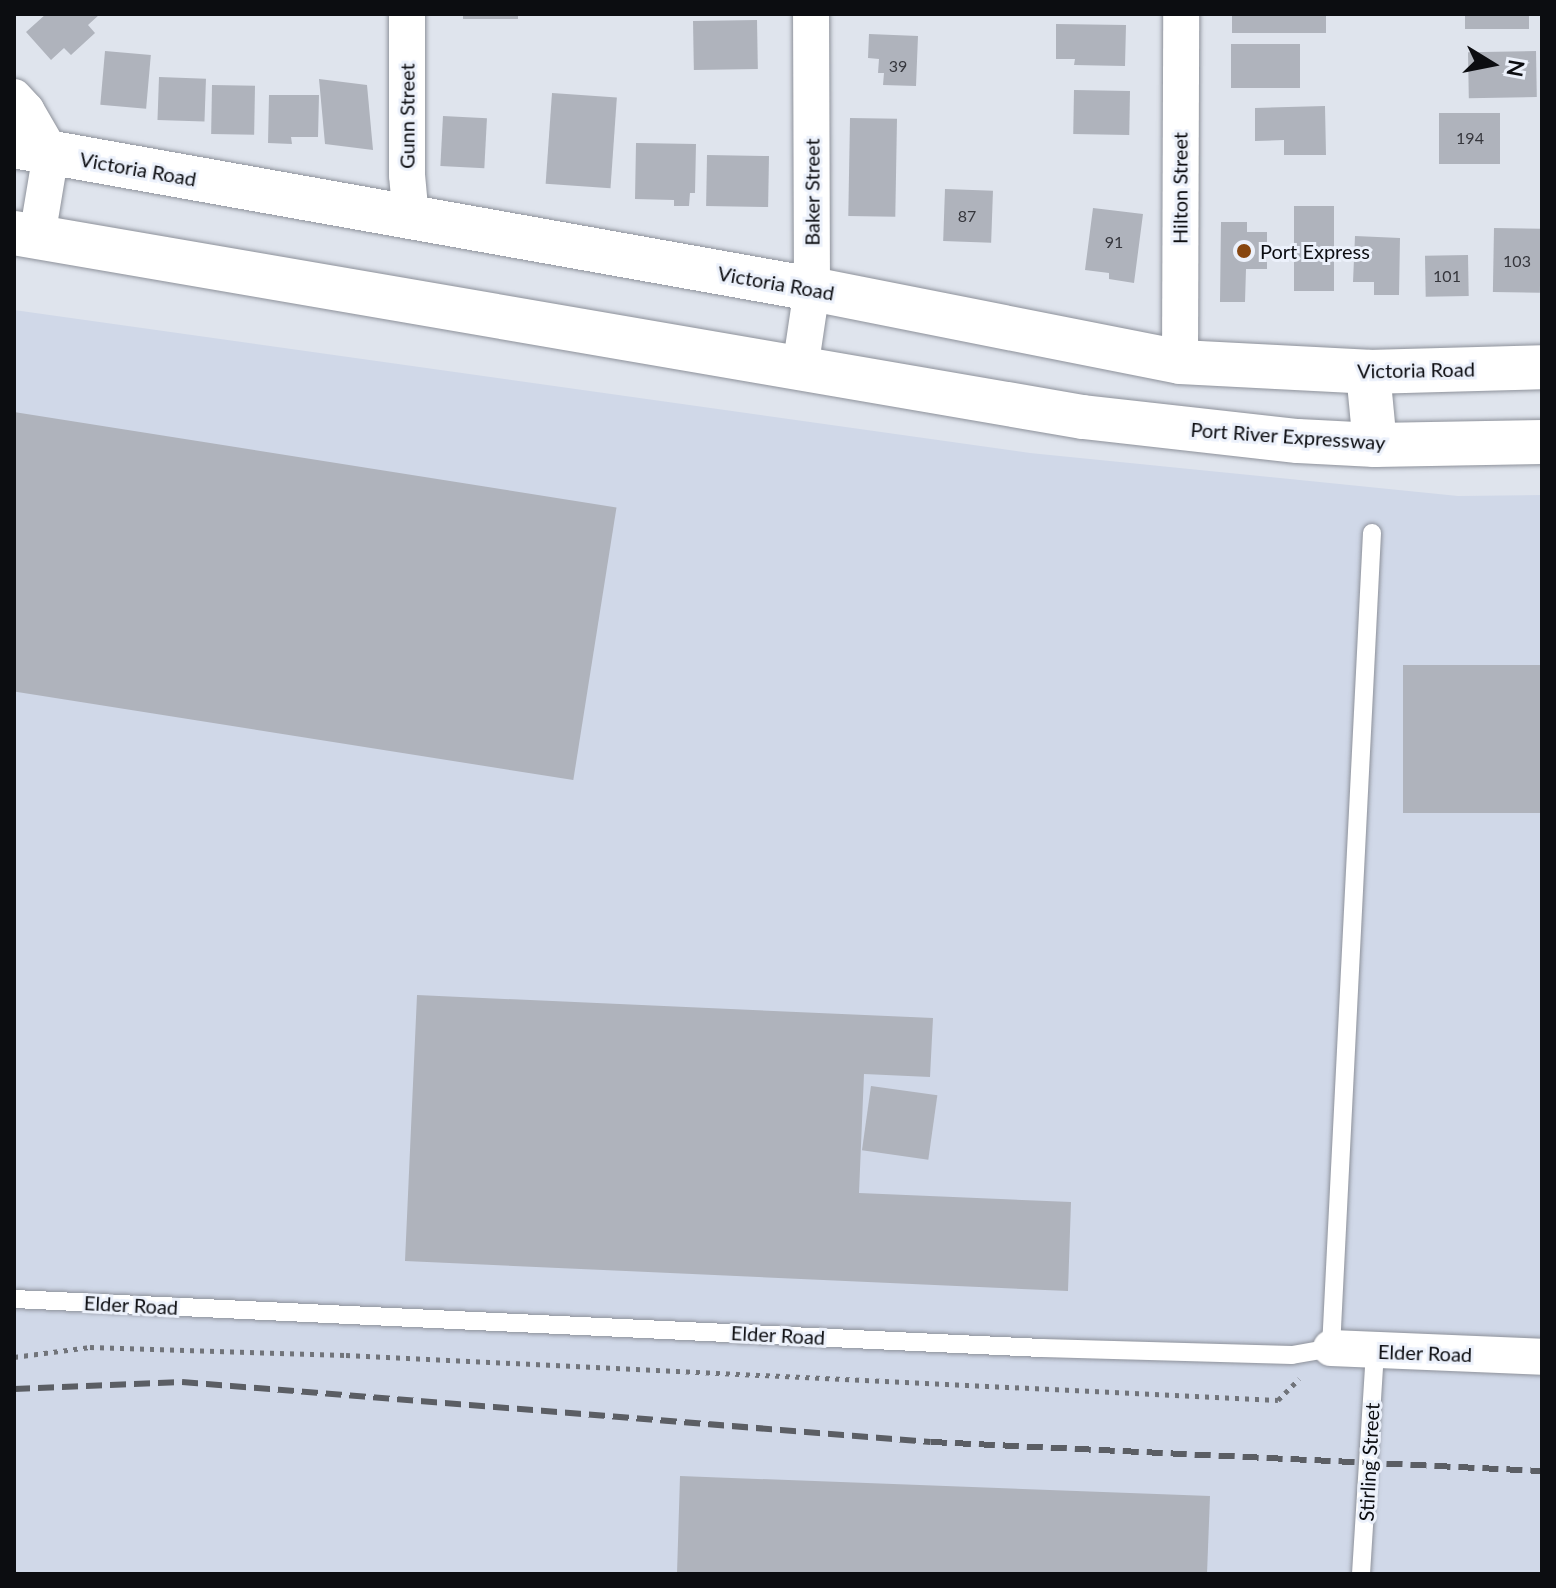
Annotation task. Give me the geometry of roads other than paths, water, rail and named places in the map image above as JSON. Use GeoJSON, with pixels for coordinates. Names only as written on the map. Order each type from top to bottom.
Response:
{"type":"FeatureCollection","features":[{"type":"Feature","properties":{"kind":"highway","name":"Victoria Road"},"geometry":{"type":"LineString","coordinates":[[33,149],[812,289],[1180,362],[1368,372],[1542,367]]}},
{"type":"Feature","properties":{"kind":"highway"},"geometry":{"type":"LineString","coordinates":[[25,235],[800,369]]}},
{"type":"Feature","properties":{"kind":"highway","name":"Port River Expressway"},"geometry":{"type":"LineString","coordinates":[[800,369],[1083,417],[1298,441],[1375,445],[1542,442]]}},
{"type":"Feature","properties":{"kind":"highway"},"geometry":{"type":"LineString","coordinates":[[1368,372],[1375,445]]}},
{"type":"Feature","properties":{"kind":"street","name":"Gunn Street"},"geometry":{"type":"LineString","coordinates":[[407,14],[407,175],[411,218]]}},
{"type":"Feature","properties":{"kind":"street","name":"Baker Street"},"geometry":{"type":"LineString","coordinates":[[800,369],[812,289],[811,14]]}},
{"type":"Feature","properties":{"kind":"street","name":"Hilton Street"},"geometry":{"type":"LineString","coordinates":[[1180,362],[1181,14]]}},
{"type":"Feature","properties":{"kind":"street"},"geometry":{"type":"LineString","coordinates":[[14,97],[26,110],[33,149],[25,235]]}},
{"type":"Feature","properties":{"kind":"street","name":"Elder Road"},"geometry":{"type":"LineString","coordinates":[[1331,1348],[1542,1357]]}},
{"type":"Feature","properties":{"kind":"lane"},"geometry":{"type":"LineString","coordinates":[[1331,1348],[1372,533]]}},
{"type":"Feature","properties":{"kind":"lane","name":"Elder Road"},"geometry":{"type":"LineString","coordinates":[[14,1299],[1042,1348],[1292,1355],[1331,1348]]}},
{"type":"Feature","properties":{"kind":"lane","name":"Stirling Street"},"geometry":{"type":"LineString","coordinates":[[1361,1574],[1375,1351]]}},
{"type":"Feature","properties":{"kind":"railway"},"geometry":{"type":"LineString","coordinates":[[14,1389],[182,1382],[931,1442],[1542,1471]]}},
{"type":"Feature","properties":{"kind":"place","name":"Port Express"},"geometry":{"type":"Point","coordinates":[1244,251]}}]}
